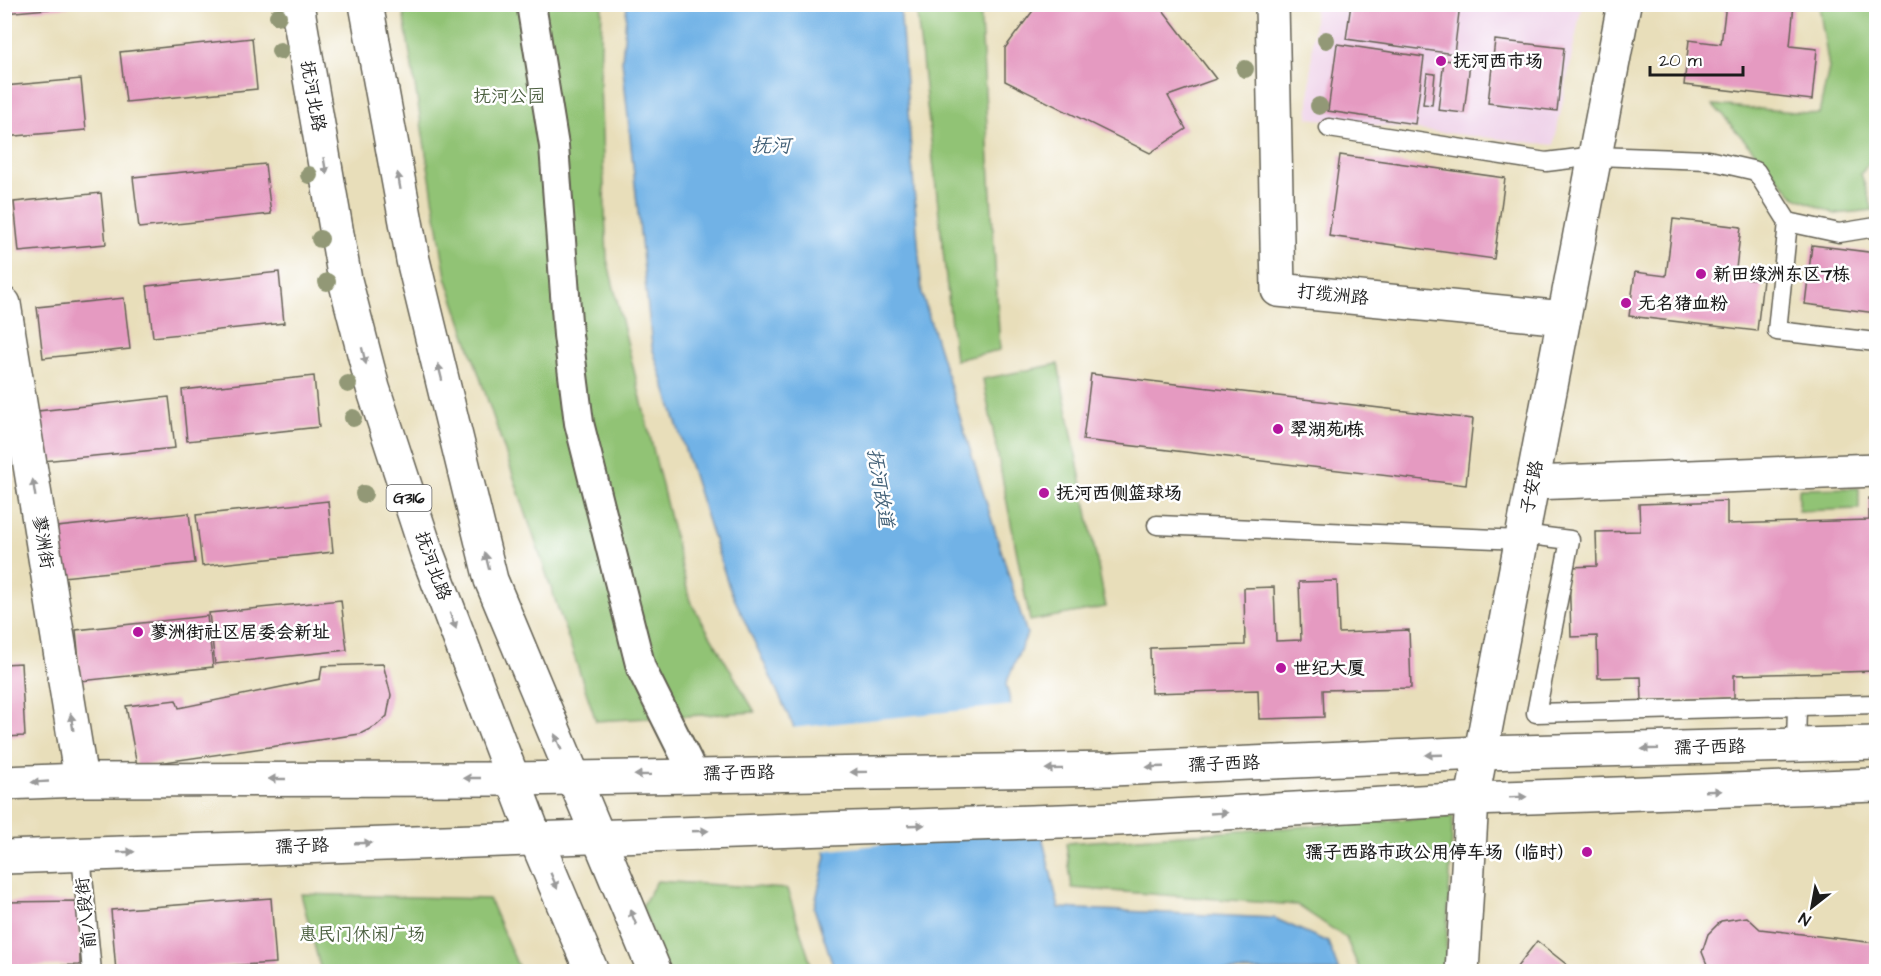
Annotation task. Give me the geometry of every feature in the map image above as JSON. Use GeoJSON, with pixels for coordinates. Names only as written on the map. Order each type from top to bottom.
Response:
{"type":"FeatureCollection","features":[{"type":"Feature","properties":{"kind":"main road","name":"抚河北路"},"geometry":{"type":"LineString","coordinates":[[297,4],[345,280],[372,388],[426,550],[535,837],[592,972]]}},
{"type":"Feature","properties":{"kind":"main road"},"geometry":{"type":"LineString","coordinates":[[366,4],[413,260],[491,580],[655,972]]}},
{"type":"Feature","properties":{"kind":"main road","name":"打缆洲路"},"geometry":{"type":"LineString","coordinates":[[1272,4],[1278,290],[1564,318]]}},
{"type":"Feature","properties":{"kind":"main road","name":"子安路"},"geometry":{"type":"LineString","coordinates":[[1462,972],[1472,799],[1624,4]]}},
{"type":"Feature","properties":{"kind":"main road","name":"蓼洲街"},"geometry":{"type":"LineString","coordinates":[[4,303],[81,780]]}},
{"type":"Feature","properties":{"kind":"main road"},"geometry":{"type":"LineString","coordinates":[[1532,483],[1876,470]]}},
{"type":"Feature","properties":{"kind":"main road","name":"孺子西路"},"geometry":{"type":"LineString","coordinates":[[572,776],[1112,769],[1481,753],[1876,743]]}},
{"type":"Feature","properties":{"kind":"main road"},"geometry":{"type":"LineString","coordinates":[[4,783],[81,780],[513,779],[572,776]]}},
{"type":"Feature","properties":{"kind":"main road"},"geometry":{"type":"LineString","coordinates":[[599,835],[1118,819],[1472,799],[1876,785]]}},
{"type":"Feature","properties":{"kind":"main road","name":"孺子路"},"geometry":{"type":"LineString","coordinates":[[4,857],[599,835]]}},
{"type":"Feature","properties":{"kind":"street"},"geometry":{"type":"LineString","coordinates":[[531,4],[554,146],[568,335],[579,423],[641,668],[688,762]]}},
{"type":"Feature","properties":{"kind":"lane"},"geometry":{"type":"LineString","coordinates":[[1329,128],[1546,162],[1595,156],[1708,160],[1756,171],[1788,222],[1777,331],[1876,342]]}},
{"type":"Feature","properties":{"kind":"lane"},"geometry":{"type":"LineString","coordinates":[[1788,222],[1839,233],[1876,227]]}},
{"type":"Feature","properties":{"kind":"lane"},"geometry":{"type":"LineString","coordinates":[[1157,525],[1570,540],[1536,713],[1876,704]]}},
{"type":"Feature","properties":{"kind":"lane"},"geometry":{"type":"LineString","coordinates":[[1796,745],[1797,706]]}},
{"type":"Feature","properties":{"kind":"lane","name":"前八段街"},"geometry":{"type":"LineString","coordinates":[[81,854],[92,972]]}},
{"type":"Feature","properties":{"kind":"shaded area","name":"抚河西市场"},"geometry":{"type":"Polygon","coordinates":[[[1315,5],[1582,5],[1554,145],[1308,118],[1315,5]]]}},
{"type":"Feature","properties":{"kind":"green space","name":"抚河公园"},"geometry":{"type":"Polygon","coordinates":[[[402,5],[602,5],[600,84],[607,259],[690,601],[755,712],[596,721],[446,277],[402,5]]]}},
{"type":"Feature","properties":{"kind":"green space"},"geometry":{"type":"Polygon","coordinates":[[[916,5],[980,5],[1000,350],[955,360],[916,5]]]}},
{"type":"Feature","properties":{"kind":"green space"},"geometry":{"type":"Polygon","coordinates":[[[1819,5],[1876,5],[1876,153],[1861,174],[1873,210],[1835,214],[1795,197],[1713,105],[1819,114],[1829,68],[1819,5]]]}},
{"type":"Feature","properties":{"kind":"green space","name":"抚河西侧篮球场"},"geometry":{"type":"Polygon","coordinates":[[[1058,364],[1106,607],[1030,621],[983,379],[1058,364]]]}},
{"type":"Feature","properties":{"kind":"green space"},"geometry":{"type":"Polygon","coordinates":[[[1859,488],[1859,509],[1799,511],[1799,489],[1859,488]]]}},
{"type":"Feature","properties":{"kind":"green space"},"geometry":{"type":"Polygon","coordinates":[[[1453,816],[1445,971],[1360,971],[1346,938],[1297,905],[1072,888],[1066,843],[1453,816]]]}},
{"type":"Feature","properties":{"kind":"green space"},"geometry":{"type":"Polygon","coordinates":[[[657,881],[787,889],[813,971],[667,971],[642,906],[657,881]]]}},
{"type":"Feature","properties":{"kind":"green space","name":"惠民门休闲广场"},"geometry":{"type":"Polygon","coordinates":[[[301,894],[489,899],[520,971],[321,971],[301,894]]]}},
{"type":"Feature","properties":{"kind":"water","name":"抚河"},"geometry":{"type":"Polygon","coordinates":[[[627,5],[900,5],[922,294],[1027,634],[1006,684],[1059,908],[1274,918],[1328,942],[1339,971],[835,971],[814,908],[826,856],[795,730],[729,587],[652,347],[622,60],[627,5]]]}},
{"type":"Feature","properties":{"kind":"pier"},"geometry":{"type":"Polygon","coordinates":[[[1014,705],[1043,828],[821,851],[791,728],[1014,705]]]}},
{"type":"Feature","properties":{"kind":"building"},"geometry":{"type":"Polygon","coordinates":[[[4,4],[69,4],[69,7],[4,13],[4,4]]]}},
{"type":"Feature","properties":{"kind":"building"},"geometry":{"type":"Polygon","coordinates":[[[1038,4],[1168,4],[1163,10],[1216,79],[1168,96],[1186,129],[1150,153],[1005,81],[1005,48],[1038,4]]]}},
{"type":"Feature","properties":{"kind":"building"},"geometry":{"type":"Polygon","coordinates":[[[1351,4],[1460,4],[1454,54],[1346,39],[1351,4]]]}},
{"type":"Feature","properties":{"kind":"building"},"geometry":{"type":"Polygon","coordinates":[[[1726,4],[1794,4],[1790,46],[1817,49],[1812,100],[1684,85],[1689,40],[1721,44],[1726,4]]]}},
{"type":"Feature","properties":{"kind":"building"},"geometry":{"type":"Polygon","coordinates":[[[252,38],[257,89],[126,102],[120,52],[252,38]]]}},
{"type":"Feature","properties":{"kind":"building"},"geometry":{"type":"Polygon","coordinates":[[[1495,40],[1564,48],[1557,111],[1488,103],[1495,40]]]}},
{"type":"Feature","properties":{"kind":"building"},"geometry":{"type":"Polygon","coordinates":[[[1337,44],[1424,57],[1415,124],[1328,111],[1337,44]]]}},
{"type":"Feature","properties":{"kind":"building"},"geometry":{"type":"Polygon","coordinates":[[[1444,60],[1470,63],[1464,113],[1438,110],[1444,60]]]}},
{"type":"Feature","properties":{"kind":"building"},"geometry":{"type":"Polygon","coordinates":[[[1427,73],[1435,74],[1432,105],[1423,104],[1427,73]]]}},
{"type":"Feature","properties":{"kind":"building"},"geometry":{"type":"Polygon","coordinates":[[[81,79],[86,130],[4,137],[4,86],[81,79]]]}},
{"type":"Feature","properties":{"kind":"building"},"geometry":{"type":"Polygon","coordinates":[[[1340,155],[1505,178],[1494,259],[1329,236],[1340,155]]]}},
{"type":"Feature","properties":{"kind":"building"},"geometry":{"type":"Polygon","coordinates":[[[265,164],[271,214],[139,228],[133,177],[265,164]]]}},
{"type":"Feature","properties":{"kind":"building"},"geometry":{"type":"Polygon","coordinates":[[[101,193],[106,244],[19,252],[14,202],[101,193]]]}},
{"type":"Feature","properties":{"kind":"building","name":"新田绿洲东区7栋"},"geometry":{"type":"Polygon","coordinates":[[[1673,219],[1741,227],[1735,277],[1763,280],[1757,331],[1629,316],[1635,272],[1666,276],[1673,219]]]}},
{"type":"Feature","properties":{"kind":"building"},"geometry":{"type":"Polygon","coordinates":[[[1812,245],[1876,253],[1876,313],[1805,304],[1812,245]]]}},
{"type":"Feature","properties":{"kind":"building"},"geometry":{"type":"Polygon","coordinates":[[[279,272],[284,323],[153,337],[147,286],[279,272]]]}},
{"type":"Feature","properties":{"kind":"building"},"geometry":{"type":"Polygon","coordinates":[[[124,298],[130,349],[43,358],[37,307],[124,298]]]}},
{"type":"Feature","properties":{"kind":"building","name":"翠湖苑1栋"},"geometry":{"type":"Polygon","coordinates":[[[1091,374],[1473,419],[1466,485],[1083,440],[1091,374]]]}},
{"type":"Feature","properties":{"kind":"building"},"geometry":{"type":"Polygon","coordinates":[[[314,376],[319,427],[187,441],[182,390],[314,376]]]}},
{"type":"Feature","properties":{"kind":"building"},"geometry":{"type":"Polygon","coordinates":[[[169,397],[175,448],[43,461],[38,411],[169,397]]]}},
{"type":"Feature","properties":{"kind":"building"},"geometry":{"type":"Polygon","coordinates":[[[1869,498],[1876,498],[1876,671],[1734,675],[1734,698],[1642,701],[1641,677],[1598,678],[1597,636],[1571,637],[1569,567],[1597,566],[1596,532],[1640,531],[1639,504],[1727,501],[1727,524],[1869,520],[1869,498]]]}},
{"type":"Feature","properties":{"kind":"building"},"geometry":{"type":"Polygon","coordinates":[[[328,501],[333,552],[202,566],[196,515],[328,501]]]}},
{"type":"Feature","properties":{"kind":"building"},"geometry":{"type":"Polygon","coordinates":[[[189,513],[195,563],[63,577],[57,527],[189,513]]]}},
{"type":"Feature","properties":{"kind":"building","name":"世纪大厦"},"geometry":{"type":"Polygon","coordinates":[[[1337,581],[1339,633],[1409,630],[1411,688],[1323,690],[1324,717],[1259,719],[1258,690],[1151,693],[1150,648],[1245,645],[1244,588],[1274,587],[1276,641],[1301,640],[1299,582],[1337,581]]]}},
{"type":"Feature","properties":{"kind":"building"},"geometry":{"type":"Polygon","coordinates":[[[341,600],[347,650],[215,664],[209,613],[341,600]]]}},
{"type":"Feature","properties":{"kind":"building"},"geometry":{"type":"Polygon","coordinates":[[[207,616],[213,667],[81,681],[76,630],[207,616]]]}},
{"type":"Feature","properties":{"kind":"building"},"geometry":{"type":"Polygon","coordinates":[[[21,663],[25,736],[4,737],[4,664],[21,663]]]}},
{"type":"Feature","properties":{"kind":"building"},"geometry":{"type":"Polygon","coordinates":[[[383,664],[391,695],[387,716],[376,726],[360,734],[137,766],[126,706],[176,700],[179,708],[320,679],[322,666],[383,664]]]}},
{"type":"Feature","properties":{"kind":"building"},"geometry":{"type":"Polygon","coordinates":[[[271,898],[276,963],[116,972],[111,910],[271,898]]]}},
{"type":"Feature","properties":{"kind":"building"},"geometry":{"type":"Polygon","coordinates":[[[79,901],[80,965],[4,967],[4,902],[79,901]]]}},
{"type":"Feature","properties":{"kind":"building"},"geometry":{"type":"Polygon","coordinates":[[[1747,917],[1760,929],[1875,943],[1871,972],[1710,972],[1702,952],[1708,934],[1721,921],[1747,917]]]}},
{"type":"Feature","properties":{"kind":"building"},"geometry":{"type":"Polygon","coordinates":[[[1537,941],[1576,972],[1513,972],[1537,941]]]}},
{"type":"Feature","properties":{"kind":"place","name":"抚河西市场"},"geometry":{"type":"Point","coordinates":[1441,61]}},
{"type":"Feature","properties":{"kind":"place","name":"新田绿洲东区7栋"},"geometry":{"type":"Point","coordinates":[1701,274]}},
{"type":"Feature","properties":{"kind":"place","name":"无名猪血粉"},"geometry":{"type":"Point","coordinates":[1626,303]}},
{"type":"Feature","properties":{"kind":"place","name":"翠湖苑1栋"},"geometry":{"type":"Point","coordinates":[1278,429]}},
{"type":"Feature","properties":{"kind":"place","name":"抚河西侧篮球场"},"geometry":{"type":"Point","coordinates":[1044,493]}},
{"type":"Feature","properties":{"kind":"place","name":"蓼洲街社区居委会新址"},"geometry":{"type":"Point","coordinates":[138,632]}},
{"type":"Feature","properties":{"kind":"place","name":"世纪大厦"},"geometry":{"type":"Point","coordinates":[1281,668]}},
{"type":"Feature","properties":{"kind":"place","name":"孺子西路市政公用停车场（临时）"},"geometry":{"type":"Point","coordinates":[1587,852]}},
{"type":"Feature","properties":{"kind":"water label","name":"抚河故道"},"geometry":{"type":"Point","coordinates":[880,488]}}]}
